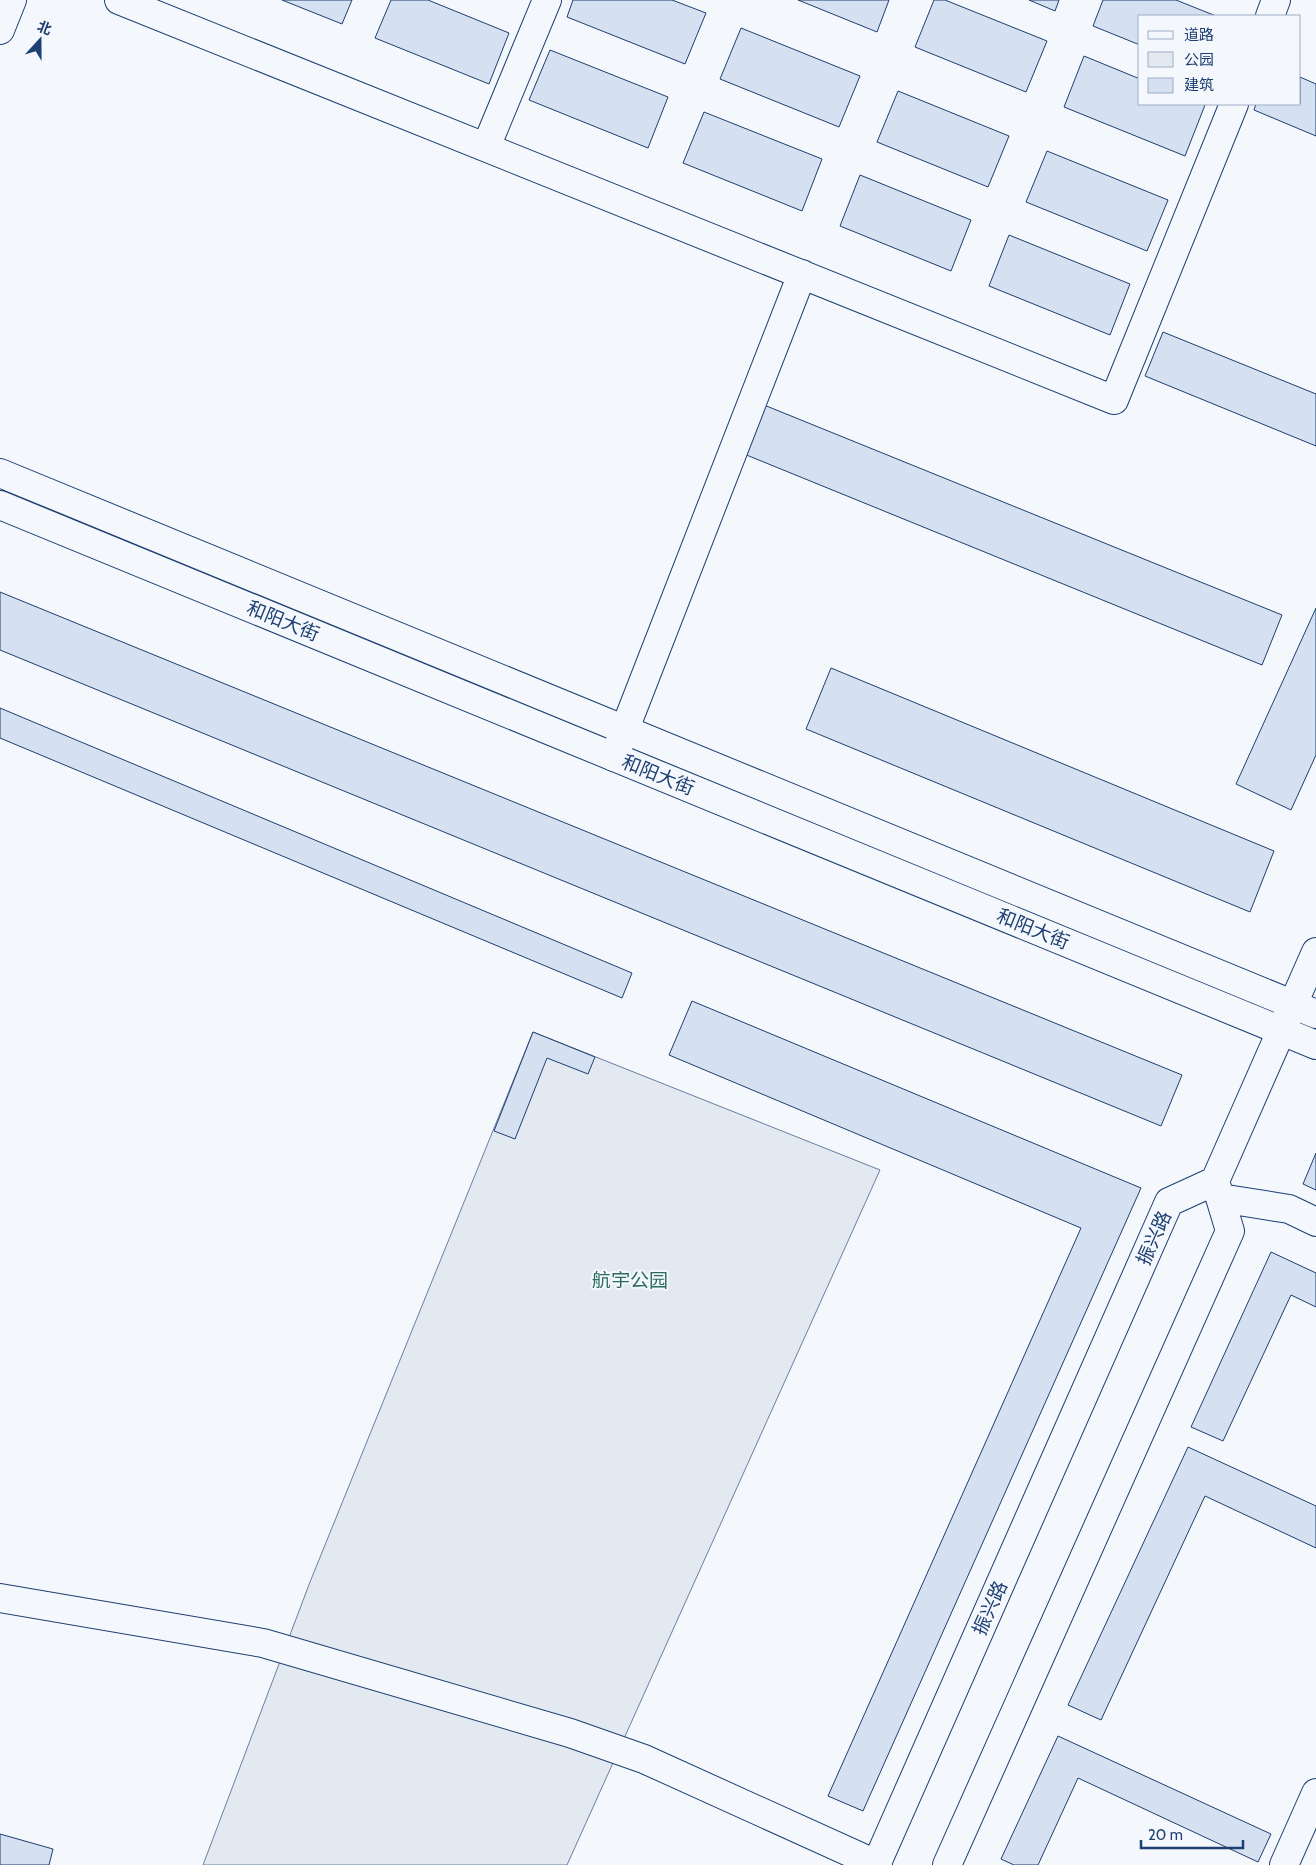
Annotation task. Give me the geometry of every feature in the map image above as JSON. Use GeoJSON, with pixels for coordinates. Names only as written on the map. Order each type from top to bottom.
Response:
{"type":"FeatureCollection","features":[{"type":"Feature","properties":{"kind":"main road"},"geometry":{"type":"LineString","coordinates":[[0,30],[12,0]]}},
{"type":"Feature","properties":{"kind":"main road"},"geometry":{"type":"LineString","coordinates":[[119,0],[1114,400],[1234,105]]}},
{"type":"Feature","properties":{"kind":"main road"},"geometry":{"type":"LineString","coordinates":[[486,147],[547,0]]}},
{"type":"Feature","properties":{"kind":"main road"},"geometry":{"type":"LineString","coordinates":[[1270,15],[1276,0]]}},
{"type":"Feature","properties":{"kind":"main road"},"geometry":{"type":"LineString","coordinates":[[614,757],[802,274]]}},
{"type":"Feature","properties":{"kind":"main road","name":"和阳大街"},"geometry":{"type":"LineString","coordinates":[[0,474],[1304,1009]]}},
{"type":"Feature","properties":{"kind":"main road","name":"和阳大街"},"geometry":{"type":"LineString","coordinates":[[0,505],[1316,1046]]}},
{"type":"Feature","properties":{"kind":"main road"},"geometry":{"type":"LineString","coordinates":[[947,1865],[1230,1231],[1217,1190],[1280,1031],[1304,1009],[1316,952]]}},
{"type":"Feature","properties":{"kind":"main road"},"geometry":{"type":"LineString","coordinates":[[1217,1190],[1289,1210],[1316,1222]]}},
{"type":"Feature","properties":{"kind":"main road","name":"振兴路"},"geometry":{"type":"LineString","coordinates":[[877,1865],[1169,1202],[1217,1190]]}},
{"type":"Feature","properties":{"kind":"main road"},"geometry":{"type":"LineString","coordinates":[[0,1598],[263,1643],[570,1733],[644,1759],[877,1865]]}},
{"type":"Feature","properties":{"kind":"main road"},"geometry":{"type":"LineString","coordinates":[[1284,1865],[1316,1793]]}},
{"type":"Feature","properties":{"kind":"green space","name":"航宇公园"},"geometry":{"type":"Polygon","coordinates":[[[533,1032],[880,1170],[567,1865],[203,1865],[310,1582],[533,1032]]]}},
{"type":"Feature","properties":{"kind":"building"},"geometry":{"type":"Polygon","coordinates":[[[282,0],[352,0],[342,24],[282,0]]]}},
{"type":"Feature","properties":{"kind":"building"},"geometry":{"type":"Polygon","coordinates":[[[391,0],[428,0],[509,33],[489,84],[375,38],[391,0]]]}},
{"type":"Feature","properties":{"kind":"building"},"geometry":{"type":"Polygon","coordinates":[[[573,0],[672,0],[706,13],[685,64],[567,17],[573,0]]]}},
{"type":"Feature","properties":{"kind":"building"},"geometry":{"type":"Polygon","coordinates":[[[798,0],[889,0],[877,32],[798,0]]]}},
{"type":"Feature","properties":{"kind":"building"},"geometry":{"type":"Polygon","coordinates":[[[934,0],[945,0],[1047,41],[1026,92],[915,47],[934,0]]]}},
{"type":"Feature","properties":{"kind":"building"},"geometry":{"type":"Polygon","coordinates":[[[1029,0],[1059,0],[1055,11],[1029,0]]]}},
{"type":"Feature","properties":{"kind":"building"},"geometry":{"type":"Polygon","coordinates":[[[1103,0],[1176,0],[1214,15],[1138,15],[1138,44],[1093,26],[1103,0]]]}},
{"type":"Feature","properties":{"kind":"building"},"geometry":{"type":"Polygon","coordinates":[[[741,28],[860,76],[839,127],[720,79],[741,28]]]}},
{"type":"Feature","properties":{"kind":"building"},"geometry":{"type":"Polygon","coordinates":[[[550,50],[668,97],[648,148],[529,100],[550,50]]]}},
{"type":"Feature","properties":{"kind":"building"},"geometry":{"type":"Polygon","coordinates":[[[1084,56],[1138,78],[1138,105],[1205,105],[1185,156],[1064,107],[1084,56]]]}},
{"type":"Feature","properties":{"kind":"building"},"geometry":{"type":"Polygon","coordinates":[[[1301,77],[1316,84],[1316,136],[1254,110],[1256,105],[1301,105],[1301,77]]]}},
{"type":"Feature","properties":{"kind":"building"},"geometry":{"type":"Polygon","coordinates":[[[898,91],[1009,136],[988,187],[877,142],[898,91]]]}},
{"type":"Feature","properties":{"kind":"building"},"geometry":{"type":"Polygon","coordinates":[[[704,112],[822,159],[802,211],[683,163],[704,112]]]}},
{"type":"Feature","properties":{"kind":"building"},"geometry":{"type":"Polygon","coordinates":[[[1047,151],[1168,200],[1147,251],[1026,202],[1047,151]]]}},
{"type":"Feature","properties":{"kind":"building"},"geometry":{"type":"Polygon","coordinates":[[[860,175],[971,220],[951,271],[840,226],[860,175]]]}},
{"type":"Feature","properties":{"kind":"building"},"geometry":{"type":"Polygon","coordinates":[[[1009,235],[1130,284],[1110,335],[989,286],[1009,235]]]}},
{"type":"Feature","properties":{"kind":"building"},"geometry":{"type":"Polygon","coordinates":[[[1163,332],[1316,394],[1316,446],[1145,376],[1163,332]]]}},
{"type":"Feature","properties":{"kind":"building"},"geometry":{"type":"Polygon","coordinates":[[[764,405],[1282,615],[1262,665],[744,454],[764,405]]]}},
{"type":"Feature","properties":{"kind":"building"},"geometry":{"type":"Polygon","coordinates":[[[0,592],[1182,1075],[1161,1126],[0,650],[0,592]]]}},
{"type":"Feature","properties":{"kind":"building"},"geometry":{"type":"Polygon","coordinates":[[[1316,608],[1316,755],[1291,810],[1236,784],[1316,608]]]}},
{"type":"Feature","properties":{"kind":"building"},"geometry":{"type":"Polygon","coordinates":[[[831,668],[1274,851],[1250,912],[806,729],[831,668]]]}},
{"type":"Feature","properties":{"kind":"building"},"geometry":{"type":"Polygon","coordinates":[[[0,708],[632,973],[622,998],[0,738],[0,708]]]}},
{"type":"Feature","properties":{"kind":"building"},"geometry":{"type":"Polygon","coordinates":[[[692,1001],[1141,1188],[863,1811],[828,1796],[1081,1228],[669,1055],[692,1001]]]}},
{"type":"Feature","properties":{"kind":"building"},"geometry":{"type":"Polygon","coordinates":[[[533,1032],[595,1057],[588,1074],[547,1058],[515,1139],[494,1131],[533,1032]]]}},
{"type":"Feature","properties":{"kind":"building"},"geometry":{"type":"Polygon","coordinates":[[[1316,1153],[1316,1190],[1303,1184],[1316,1153]]]}},
{"type":"Feature","properties":{"kind":"building"},"geometry":{"type":"Polygon","coordinates":[[[1271,1252],[1316,1273],[1316,1307],[1291,1295],[1223,1441],[1191,1427],[1271,1252]]]}},
{"type":"Feature","properties":{"kind":"building"},"geometry":{"type":"Polygon","coordinates":[[[1188,1447],[1316,1506],[1316,1548],[1205,1496],[1101,1720],[1068,1705],[1188,1447]]]}},
{"type":"Feature","properties":{"kind":"building"},"geometry":{"type":"Polygon","coordinates":[[[1058,1736],[1271,1834],[1258,1862],[1078,1778],[1038,1865],[1014,1865],[1001,1859],[1058,1736]]]}},
{"type":"Feature","properties":{"kind":"building"},"geometry":{"type":"Polygon","coordinates":[[[0,1834],[53,1849],[49,1865],[0,1865],[0,1834]]]}}]}
